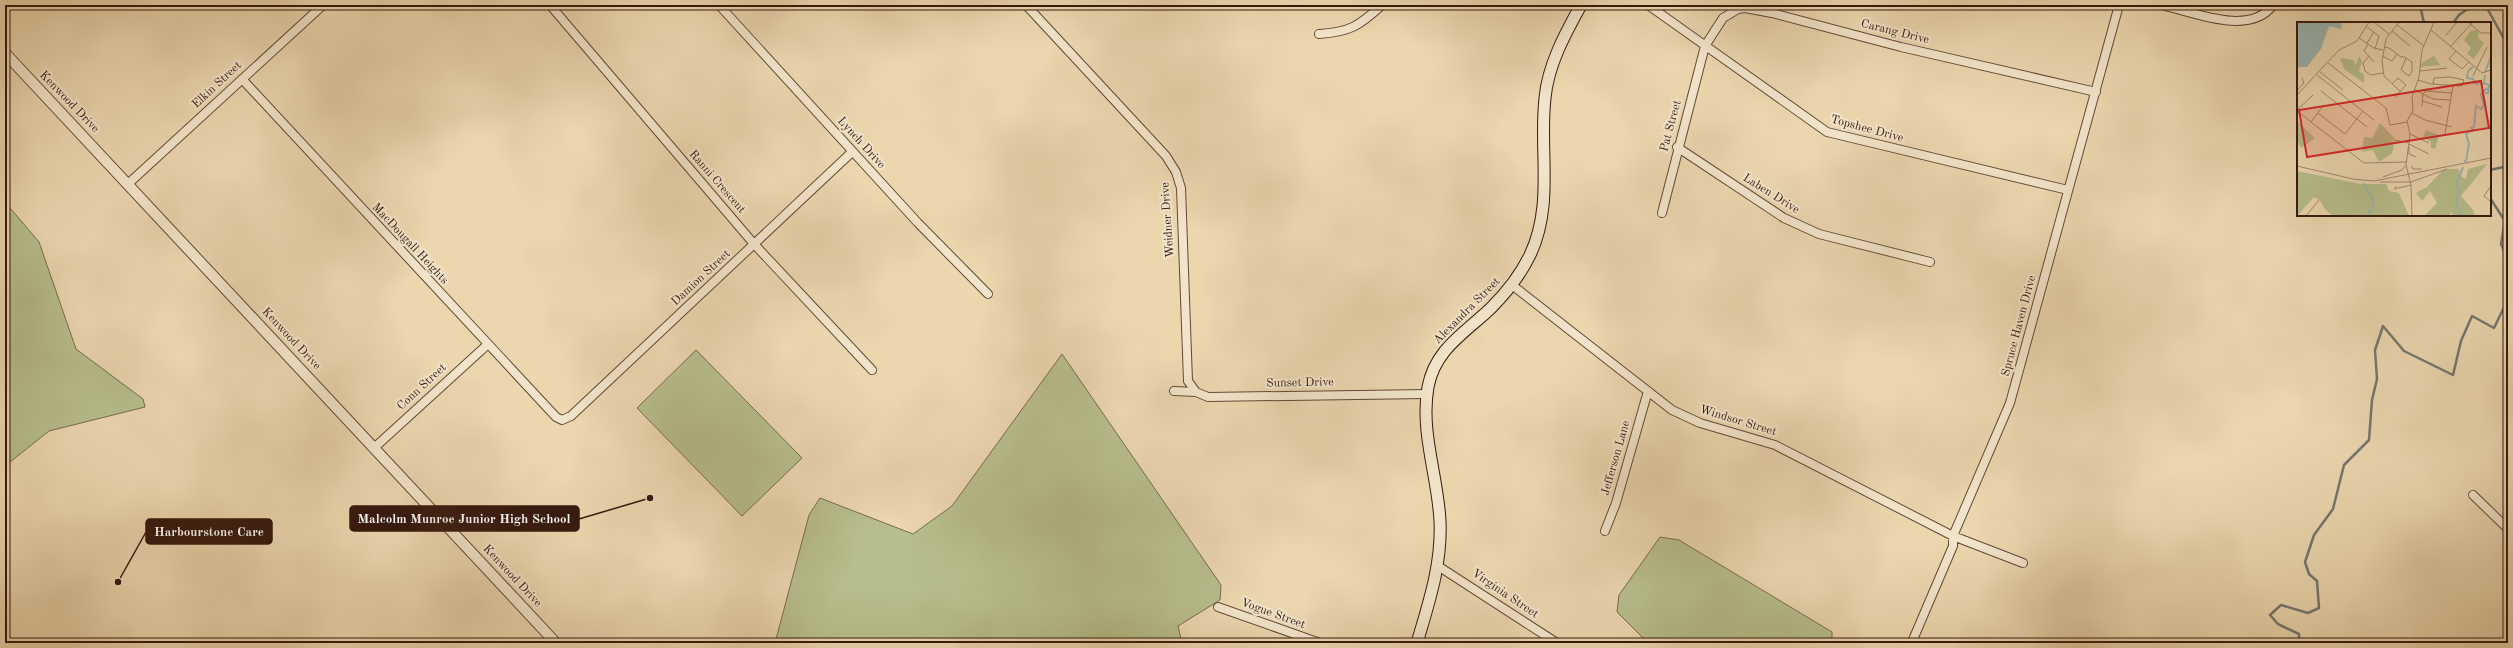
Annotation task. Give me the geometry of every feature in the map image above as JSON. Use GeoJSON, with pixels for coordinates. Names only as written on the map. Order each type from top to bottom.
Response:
{"type":"FeatureCollection","features":[{"type":"Feature","properties":{"kind":"main road","name":"Alexandra Street"},"geometry":{"type":"LineString","coordinates":[[1417,643],[1438,566],[1440,520],[1427,430],[1427,394],[1433,369],[1445,349],[1490,308],[1512,285],[1531,253],[1539,231],[1545,182],[1545,98],[1549,71],[1581,5]]}},
{"type":"Feature","properties":{"kind":"street","name":"Elkin Street"},"geometry":{"type":"LineString","coordinates":[[129,183],[322,5]]}},
{"type":"Feature","properties":{"kind":"street","name":"Ranni Crescent"},"geometry":{"type":"LineString","coordinates":[[550,5],[754,244],[872,370]]}},
{"type":"Feature","properties":{"kind":"street","name":"Lynch Drive"},"geometry":{"type":"LineString","coordinates":[[719,5],[852,152],[988,294]]}},
{"type":"Feature","properties":{"kind":"street","name":"Weidner Drive"},"geometry":{"type":"LineString","coordinates":[[1026,5],[1166,156],[1176,172],[1181,188],[1188,381],[1196,392]]}},
{"type":"Feature","properties":{"kind":"street"},"geometry":{"type":"LineString","coordinates":[[1319,34],[1342,32],[1355,27],[1382,5]]}},
{"type":"Feature","properties":{"kind":"street","name":"Topshee Drive"},"geometry":{"type":"LineString","coordinates":[[1648,5],[1827,132],[2068,190]]}},
{"type":"Feature","properties":{"kind":"street","name":"Spruce Haven Drive"},"geometry":{"type":"LineString","coordinates":[[1912,642],[1953,546],[1953,536],[2010,403],[2119,5]]}},
{"type":"Feature","properties":{"kind":"street"},"geometry":{"type":"LineString","coordinates":[[2162,5],[2233,21],[2244,22],[2255,19],[2273,5]]}},
{"type":"Feature","properties":{"kind":"street","name":"Carang Drive"},"geometry":{"type":"LineString","coordinates":[[1704,46],[1727,14],[1738,9],[1752,9],[1901,47],[2096,92]]}},
{"type":"Feature","properties":{"kind":"street","name":"Pat Street"},"geometry":{"type":"LineString","coordinates":[[1662,213],[1677,147],[1704,46]]}},
{"type":"Feature","properties":{"kind":"street","name":"Kenwood Drive"},"geometry":{"type":"LineString","coordinates":[[5,53],[129,183],[556,643]]}},
{"type":"Feature","properties":{"kind":"street","name":"MacDougall Heights"},"geometry":{"type":"LineString","coordinates":[[242,79],[556,418],[565,420]]}},
{"type":"Feature","properties":{"kind":"street","name":"Laben Drive"},"geometry":{"type":"LineString","coordinates":[[1677,147],[1784,218],[1819,234],[1930,262]]}},
{"type":"Feature","properties":{"kind":"street","name":"Damion Street"},"geometry":{"type":"LineString","coordinates":[[565,420],[852,152]]}},
{"type":"Feature","properties":{"kind":"street","name":"Windsor Street"},"geometry":{"type":"LineString","coordinates":[[1512,285],[1672,410],[1705,424],[1775,444],[1953,536],[2022,562]]}},
{"type":"Feature","properties":{"kind":"street","name":"Conn Street"},"geometry":{"type":"LineString","coordinates":[[374,448],[487,345]]}},
{"type":"Feature","properties":{"kind":"street","name":"Sunset Drive"},"geometry":{"type":"LineString","coordinates":[[1174,391],[1196,392],[1208,396],[1427,394]]}},
{"type":"Feature","properties":{"kind":"street","name":"Jefferson Lane"},"geometry":{"type":"LineString","coordinates":[[1605,531],[1616,503],[1648,391]]}},
{"type":"Feature","properties":{"kind":"street"},"geometry":{"type":"LineString","coordinates":[[2473,495],[2508,529]]}},
{"type":"Feature","properties":{"kind":"street","name":"Virginia Street"},"geometry":{"type":"LineString","coordinates":[[1438,566],[1557,643]]}},
{"type":"Feature","properties":{"kind":"street","name":"Vogue Street"},"geometry":{"type":"LineString","coordinates":[[1218,607],[1320,643]]}},
{"type":"Feature","properties":{"kind":"green space"},"geometry":{"type":"Polygon","coordinates":[[[5,202],[39,242],[76,349],[143,399],[145,407],[49,431],[5,466],[5,202]]]}},
{"type":"Feature","properties":{"kind":"green space"},"geometry":{"type":"Polygon","coordinates":[[[696,350],[802,458],[742,516],[637,408],[696,350]]]}},
{"type":"Feature","properties":{"kind":"green space"},"geometry":{"type":"Polygon","coordinates":[[[1062,354],[1221,585],[1220,600],[1178,626],[1182,643],[775,643],[809,515],[820,498],[913,534],[952,506],[1062,354]]]}},
{"type":"Feature","properties":{"kind":"green space"},"geometry":{"type":"Polygon","coordinates":[[[1660,537],[1679,540],[1832,632],[1832,643],[1648,643],[1617,612],[1619,595],[1660,537]]]}},
{"type":"Feature","properties":{"kind":"waterway"},"geometry":{"type":"LineString","coordinates":[[2420,5],[2424,22]]}},
{"type":"Feature","properties":{"kind":"waterway"},"geometry":{"type":"LineString","coordinates":[[2454,22],[2459,15],[2473,5]]}},
{"type":"Feature","properties":{"kind":"waterway"},"geometry":{"type":"LineString","coordinates":[[2480,5],[2487,8],[2508,46]]}},
{"type":"Feature","properties":{"kind":"waterway"},"geometry":{"type":"LineString","coordinates":[[2491,170],[2508,166]]}},
{"type":"Feature","properties":{"kind":"waterway"},"geometry":{"type":"LineString","coordinates":[[2491,200],[2505,221],[2501,244],[2508,259]]}},
{"type":"Feature","properties":{"kind":"waterway"},"geometry":{"type":"LineString","coordinates":[[2299,643],[2299,634],[2278,624],[2270,615],[2281,605],[2308,613],[2319,608],[2317,581],[2309,574],[2305,562],[2314,535],[2333,509],[2344,465],[2369,440],[2372,400],[2377,379],[2375,350],[2383,326],[2404,351],[2453,375],[2461,341],[2472,316],[2494,328],[2508,299]]}},
{"type":"Feature","properties":{"kind":"place","name":"Malcolm Munroe Junior High School"},"geometry":{"type":"Point","coordinates":[650,498]}},
{"type":"Feature","properties":{"kind":"place","name":"Harbourstone Care"},"geometry":{"type":"Point","coordinates":[118,582]}}]}
